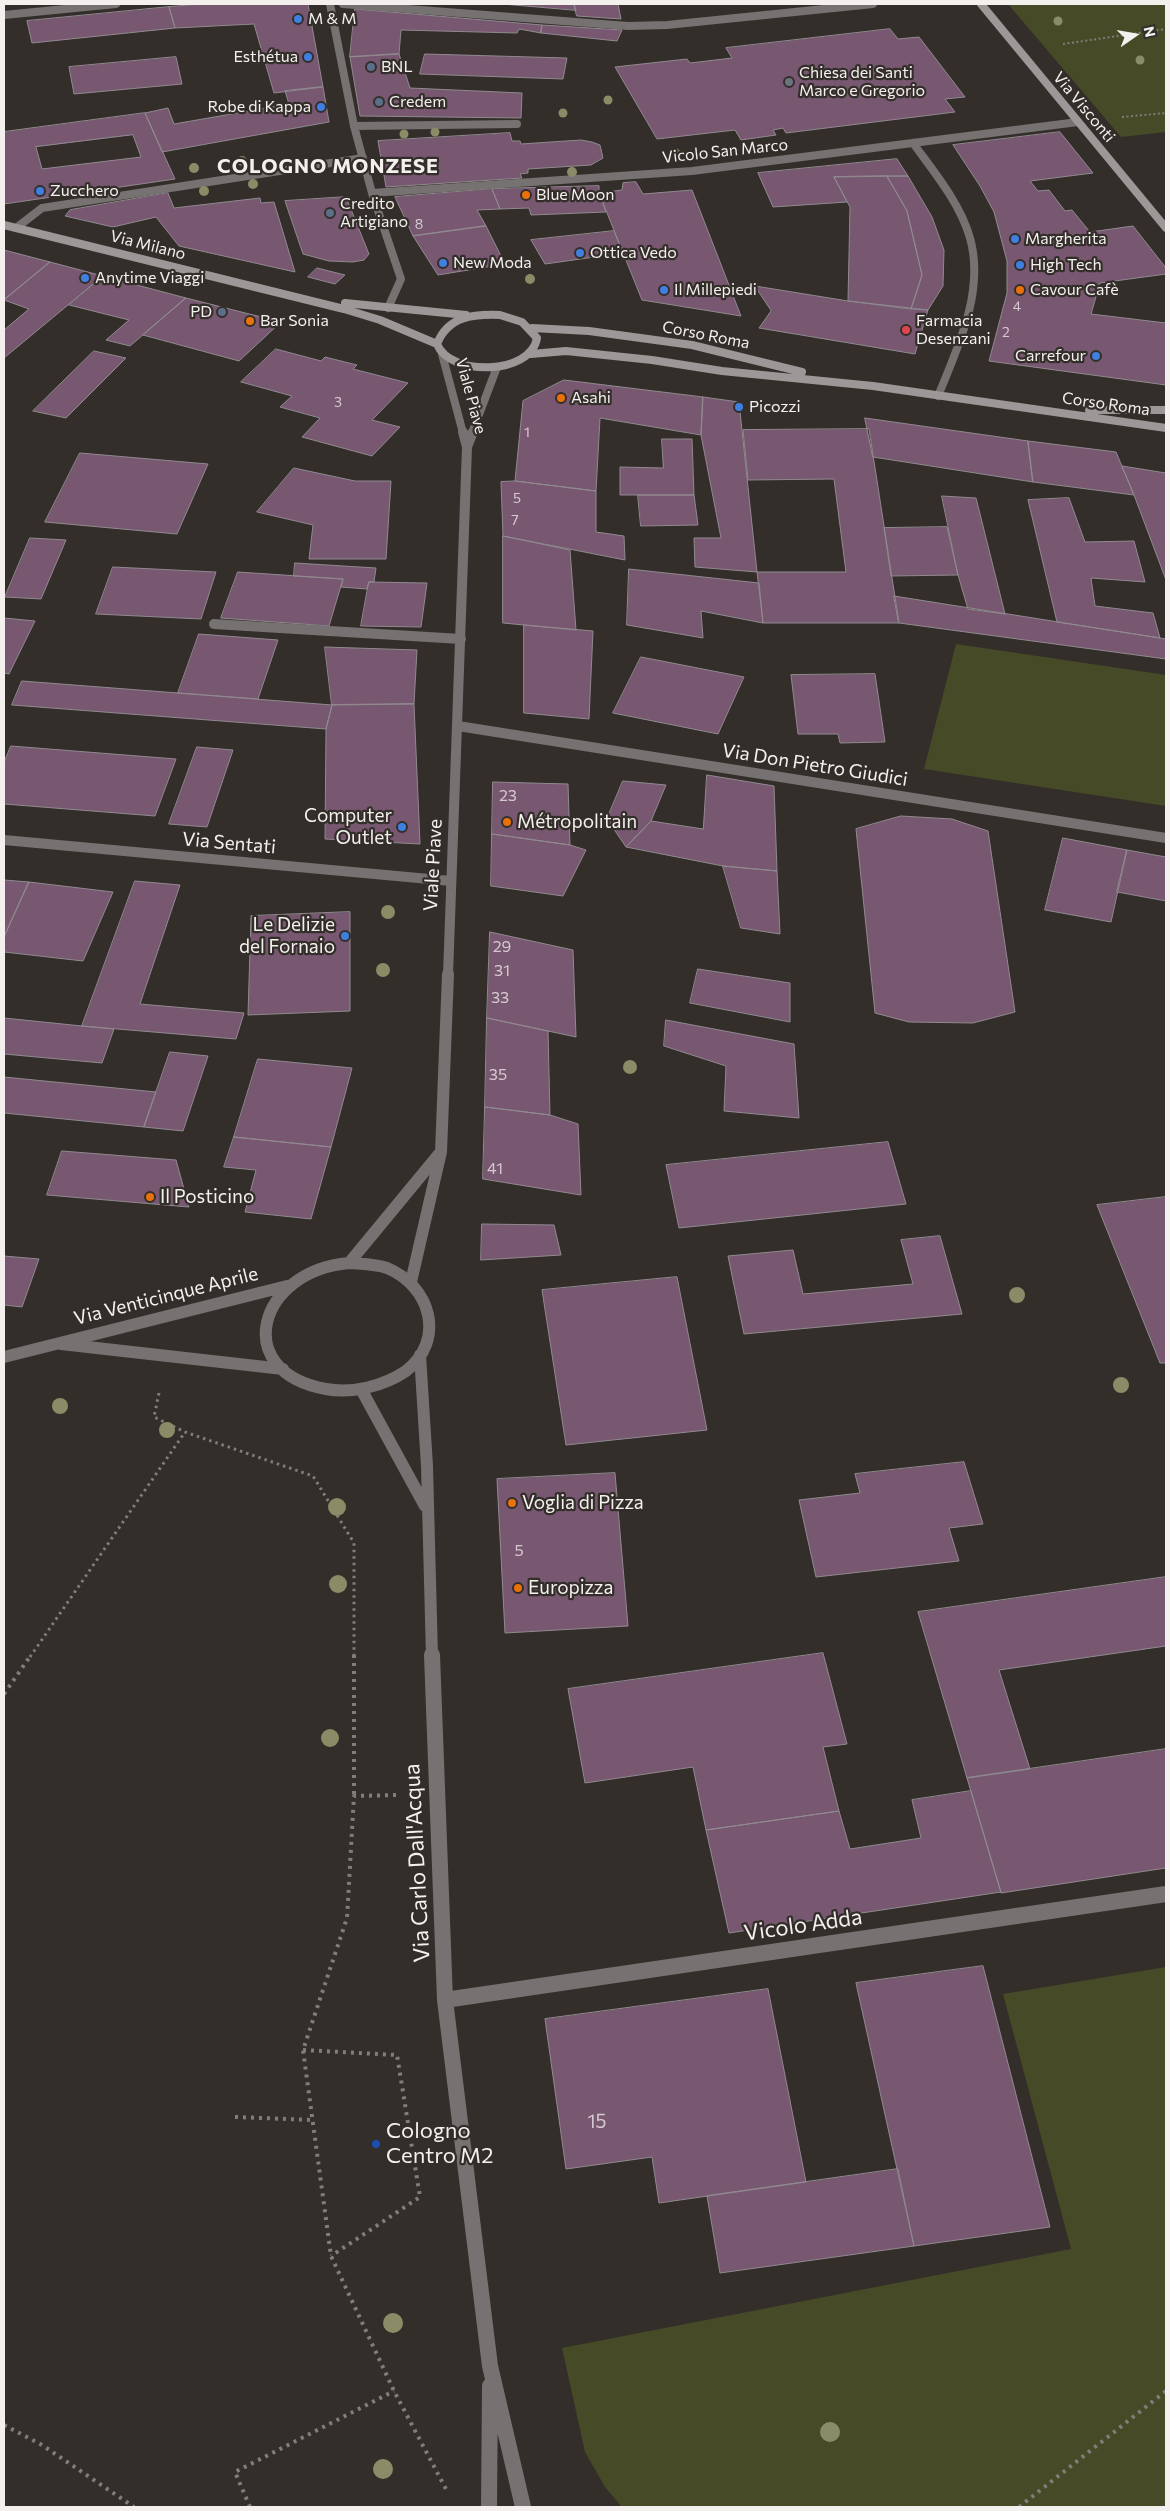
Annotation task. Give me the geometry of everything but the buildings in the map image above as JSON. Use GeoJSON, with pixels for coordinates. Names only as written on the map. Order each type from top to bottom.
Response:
{"type":"FeatureCollection","features":[{"type":"Feature","properties":{"kind":"main road","name":"Via Visconti"},"geometry":{"type":"LineString","coordinates":[[981,4],[1166,228]]}},
{"type":"Feature","properties":{"kind":"main road","name":"Via Milano"},"geometry":{"type":"LineString","coordinates":[[4,224],[380,320],[437,344]]}},
{"type":"Feature","properties":{"kind":"main road","name":"Via Milano"},"geometry":{"type":"LineString","coordinates":[[284,294],[388,308],[474,316]]}},
{"type":"Feature","properties":{"kind":"main road"},"geometry":{"type":"LineString","coordinates":[[442,354],[437,344],[440,331],[456,321],[474,316],[500,315],[517,319],[532,328],[537,338],[531,354]]}},
{"type":"Feature","properties":{"kind":"main road","name":"Corso Roma"},"geometry":{"type":"LineString","coordinates":[[532,328],[589,332],[692,346],[787,369],[873,386],[1166,428]]}},
{"type":"Feature","properties":{"kind":"main road","name":"Corso Roma"},"geometry":{"type":"LineString","coordinates":[[442,354],[456,362],[477,367],[497,367],[519,361],[531,354],[566,351],[652,360],[722,371],[873,386]]}},
{"type":"Feature","properties":{"kind":"main road","name":"Corso Roma"},"geometry":{"type":"LineString","coordinates":[[1041,410],[1166,410]]}},
{"type":"Feature","properties":{"kind":"street"},"geometry":{"type":"LineString","coordinates":[[4,15],[116,4]]}},
{"type":"Feature","properties":{"kind":"street"},"geometry":{"type":"LineString","coordinates":[[330,4],[354,126],[372,193],[401,279],[388,308]]}},
{"type":"Feature","properties":{"kind":"street"},"geometry":{"type":"LineString","coordinates":[[343,4],[628,26],[873,4]]}},
{"type":"Feature","properties":{"kind":"street","name":"Vicolo San Marco"},"geometry":{"type":"LineString","coordinates":[[372,193],[692,171],[1078,122]]}},
{"type":"Feature","properties":{"kind":"street"},"geometry":{"type":"LineString","coordinates":[[354,126],[517,124]]}},
{"type":"Feature","properties":{"kind":"street"},"geometry":{"type":"LineString","coordinates":[[913,143],[956,208],[970,238],[975,272],[967,315],[938,396]]}},
{"type":"Feature","properties":{"kind":"street"},"geometry":{"type":"LineString","coordinates":[[16,228],[42,208],[363,158]]}},
{"type":"Feature","properties":{"kind":"street","name":"Viale Piave"},"geometry":{"type":"LineString","coordinates":[[411,1282],[441,1152],[468,447],[442,354]]}},
{"type":"Feature","properties":{"kind":"street","name":"Viale Piave"},"geometry":{"type":"LineString","coordinates":[[468,447],[497,367]]}},
{"type":"Feature","properties":{"kind":"street"},"geometry":{"type":"LineString","coordinates":[[214,624],[461,639]]}},
{"type":"Feature","properties":{"kind":"street","name":"Via Don Pietro Giudici"},"geometry":{"type":"LineString","coordinates":[[458,726],[1166,838]]}},
{"type":"Feature","properties":{"kind":"street","name":"Via Sentati"},"geometry":{"type":"LineString","coordinates":[[4,840],[451,880]]}},
{"type":"Feature","properties":{"kind":"street"},"geometry":{"type":"LineString","coordinates":[[349,1263],[389,1212],[441,1152]]}},
{"type":"Feature","properties":{"kind":"street"},"geometry":{"type":"LineString","coordinates":[[349,1263],[372,1265],[388,1270],[411,1282],[424,1299],[430,1312],[431,1326],[428,1341],[420,1355],[410,1367],[396,1377],[379,1385],[361,1390],[324,1389],[307,1384],[282,1369],[270,1353],[266,1325],[273,1304],[288,1286],[318,1269],[349,1263]]}},
{"type":"Feature","properties":{"kind":"street","name":"Via Venticinque Aprile"},"geometry":{"type":"LineString","coordinates":[[4,1357],[288,1286]]}},
{"type":"Feature","properties":{"kind":"street","name":"Via Venticinque Aprile"},"geometry":{"type":"LineString","coordinates":[[54,1343],[282,1369]]}},
{"type":"Feature","properties":{"kind":"street","name":"Via Carlo Dall'Acqua"},"geometry":{"type":"LineString","coordinates":[[420,1355],[436,1794],[446,2000],[490,2366],[523,2507]]}},
{"type":"Feature","properties":{"kind":"street"},"geometry":{"type":"LineString","coordinates":[[361,1390],[427,1509]]}},
{"type":"Feature","properties":{"kind":"street","name":"Vicolo Adda"},"geometry":{"type":"LineString","coordinates":[[446,2000],[1166,1894]]}},
{"type":"Feature","properties":{"kind":"street","name":"Via Carlo Dall'Acqua"},"geometry":{"type":"LineString","coordinates":[[489,2507],[490,2366]]}},
{"type":"Feature","properties":{"kind":"path"},"geometry":{"type":"LineString","coordinates":[[1018,49],[1166,29]]}},
{"type":"Feature","properties":{"kind":"path"},"geometry":{"type":"LineString","coordinates":[[1114,118],[1166,112]]}},
{"type":"Feature","properties":{"kind":"path"},"geometry":{"type":"LineString","coordinates":[[167,1356],[154,1417],[185,1432],[313,1476],[354,1543],[354,1796],[346,1918],[302,2050],[331,2256],[394,2391],[451,2499]]}},
{"type":"Feature","properties":{"kind":"path"},"geometry":{"type":"LineString","coordinates":[[4,1694],[185,1432]]}},
{"type":"Feature","properties":{"kind":"path"},"geometry":{"type":"LineString","coordinates":[[354,1796],[436,1794]]}},
{"type":"Feature","properties":{"kind":"path"},"geometry":{"type":"LineString","coordinates":[[302,2050],[397,2054],[420,2197],[331,2256]]}},
{"type":"Feature","properties":{"kind":"path"},"geometry":{"type":"LineString","coordinates":[[235,2117],[313,2120]]}},
{"type":"Feature","properties":{"kind":"path"},"geometry":{"type":"LineString","coordinates":[[250,2507],[234,2472],[394,2391]]}},
{"type":"Feature","properties":{"kind":"path"},"geometry":{"type":"LineString","coordinates":[[1020,2507],[1166,2391]]}},
{"type":"Feature","properties":{"kind":"path"},"geometry":{"type":"LineString","coordinates":[[4,2425],[42,2445],[134,2507]]}},
{"type":"Feature","properties":{"kind":"green space"},"geometry":{"type":"Polygon","coordinates":[[[1008,4],[1166,4],[1166,132],[1121,137],[1008,4]]]}},
{"type":"Feature","properties":{"kind":"green space"},"geometry":{"type":"Polygon","coordinates":[[[956,644],[1166,675],[1166,806],[924,769],[956,644]]]}},
{"type":"Feature","properties":{"kind":"green space"},"geometry":{"type":"Polygon","coordinates":[[[1166,1967],[1166,2507],[622,2507],[605,2487],[585,2452],[562,2348],[1071,2249],[1003,1994],[1166,1967]]]}},
{"type":"Feature","properties":{"kind":"place","name":"M & M"},"geometry":{"type":"Point","coordinates":[298,19]}},
{"type":"Feature","properties":{"kind":"place","name":"Esthétua"},"geometry":{"type":"Point","coordinates":[308,57]}},
{"type":"Feature","properties":{"kind":"place","name":"BNL"},"geometry":{"type":"Point","coordinates":[371,67]}},
{"type":"Feature","properties":{"kind":"place","name":"Chiesa dei Santi Marco e Gregorio"},"geometry":{"type":"Point","coordinates":[789,82]}},
{"type":"Feature","properties":{"kind":"place","name":"Credem"},"geometry":{"type":"Point","coordinates":[379,102]}},
{"type":"Feature","properties":{"kind":"place","name":"Robe di Kappa"},"geometry":{"type":"Point","coordinates":[321,107]}},
{"type":"Feature","properties":{"kind":"place","name":"Zucchero"},"geometry":{"type":"Point","coordinates":[40,191]}},
{"type":"Feature","properties":{"kind":"place","name":"Blue Moon"},"geometry":{"type":"Point","coordinates":[526,195]}},
{"type":"Feature","properties":{"kind":"place","name":"Credito Artigiano"},"geometry":{"type":"Point","coordinates":[330,213]}},
{"type":"Feature","properties":{"kind":"place","name":"Margherita"},"geometry":{"type":"Point","coordinates":[1015,239]}},
{"type":"Feature","properties":{"kind":"place","name":"Ottica Vedo"},"geometry":{"type":"Point","coordinates":[580,253]}},
{"type":"Feature","properties":{"kind":"place","name":"New Moda"},"geometry":{"type":"Point","coordinates":[443,263]}},
{"type":"Feature","properties":{"kind":"place","name":"High Tech"},"geometry":{"type":"Point","coordinates":[1020,265]}},
{"type":"Feature","properties":{"kind":"place","name":"Anytime Viaggi"},"geometry":{"type":"Point","coordinates":[85,278]}},
{"type":"Feature","properties":{"kind":"place","name":"Il Millepiedi"},"geometry":{"type":"Point","coordinates":[664,290]}},
{"type":"Feature","properties":{"kind":"place","name":"Cavour Cafè"},"geometry":{"type":"Point","coordinates":[1020,290]}},
{"type":"Feature","properties":{"kind":"place","name":"PD"},"geometry":{"type":"Point","coordinates":[222,312]}},
{"type":"Feature","properties":{"kind":"place","name":"Bar Sonia"},"geometry":{"type":"Point","coordinates":[250,321]}},
{"type":"Feature","properties":{"kind":"place","name":"Farmacia Desenzani"},"geometry":{"type":"Point","coordinates":[906,330]}},
{"type":"Feature","properties":{"kind":"place","name":"Carrefour"},"geometry":{"type":"Point","coordinates":[1096,356]}},
{"type":"Feature","properties":{"kind":"place","name":"Asahi"},"geometry":{"type":"Point","coordinates":[561,398]}},
{"type":"Feature","properties":{"kind":"place","name":"Picozzi"},"geometry":{"type":"Point","coordinates":[739,407]}},
{"type":"Feature","properties":{"kind":"place","name":"Métropolitain"},"geometry":{"type":"Point","coordinates":[507,822]}},
{"type":"Feature","properties":{"kind":"place","name":"Computer Outlet"},"geometry":{"type":"Point","coordinates":[402,827]}},
{"type":"Feature","properties":{"kind":"place","name":"Le Delizie del Fornaio"},"geometry":{"type":"Point","coordinates":[345,936]}},
{"type":"Feature","properties":{"kind":"place","name":"Il Posticino"},"geometry":{"type":"Point","coordinates":[150,1197]}},
{"type":"Feature","properties":{"kind":"place","name":"Voglia di Pizza"},"geometry":{"type":"Point","coordinates":[512,1503]}},
{"type":"Feature","properties":{"kind":"place","name":"Europizza"},"geometry":{"type":"Point","coordinates":[518,1588]}},
{"type":"Feature","properties":{"kind":"place","name":"Cologno Centro M2"},"geometry":{"type":"Point","coordinates":[376,2144]}},
{"type":"Feature","properties":{"kind":"district","name":"COLOGNO MONZESE"},"geometry":{"type":"Point","coordinates":[328,166]}}]}
